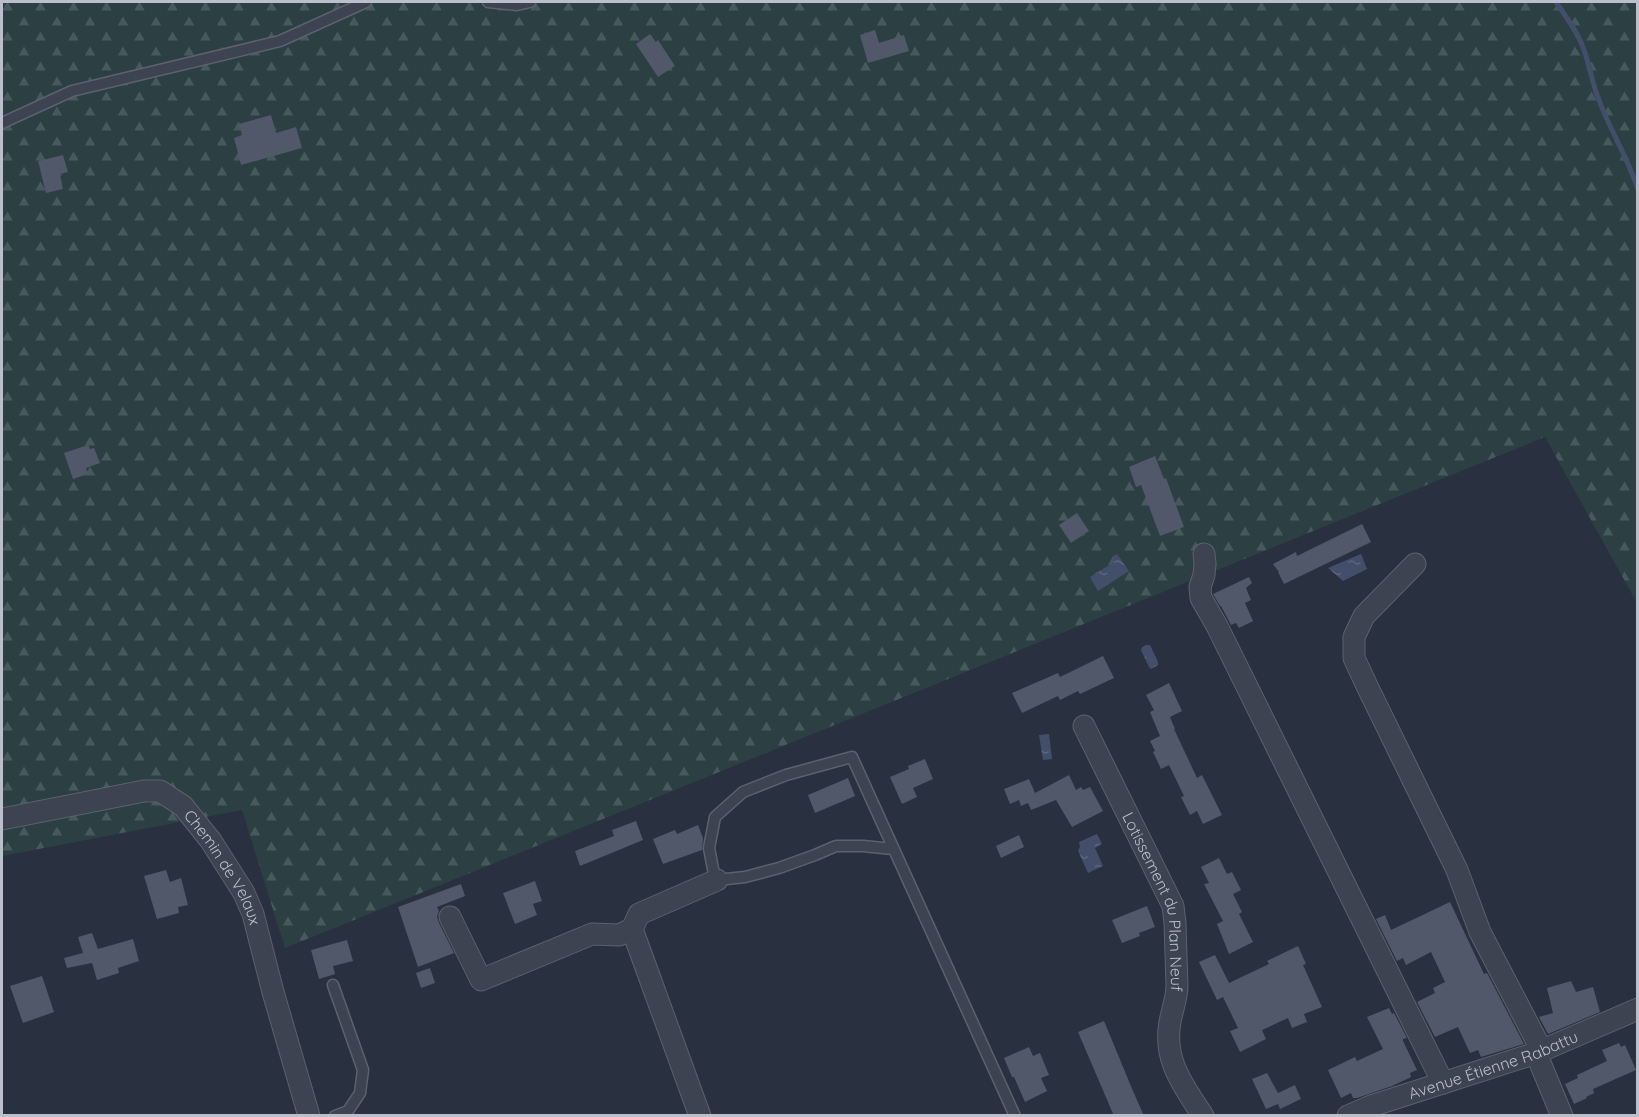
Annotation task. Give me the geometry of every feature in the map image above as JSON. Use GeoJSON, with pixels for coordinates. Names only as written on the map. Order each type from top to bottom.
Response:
{"type":"FeatureCollection","features":[{"type":"Feature","properties":{"kind":"street"},"geometry":{"type":"LineString","coordinates":[[1204,554],[1201,598],[1217,626],[1443,1083]]}},
{"type":"Feature","properties":{"kind":"street"},"geometry":{"type":"LineString","coordinates":[[1415,564],[1364,616],[1354,637],[1354,658],[1457,870],[1480,932],[1539,1052],[1562,1116]]}},
{"type":"Feature","properties":{"kind":"street","name":"Lotissement du Plan Neuf"},"geometry":{"type":"LineString","coordinates":[[1084,726],[1173,906],[1177,986],[1169,1029],[1169,1053],[1180,1080],[1203,1116]]}},
{"type":"Feature","properties":{"kind":"street","name":"Chemin de Velaux"},"geometry":{"type":"LineString","coordinates":[[2,819],[144,790],[160,791],[183,806],[212,841],[244,893],[253,914],[309,1116]]}},
{"type":"Feature","properties":{"kind":"street"},"geometry":{"type":"LineString","coordinates":[[450,917],[481,980],[592,934],[619,935],[632,929],[639,914],[717,880]]}},
{"type":"Feature","properties":{"kind":"street"},"geometry":{"type":"LineString","coordinates":[[632,929],[700,1116]]}},
{"type":"Feature","properties":{"kind":"street","name":"Avenue Étienne Rabattu"},"geometry":{"type":"LineString","coordinates":[[1348,1116],[1371,1106],[1539,1052],[1638,1009]]}},
{"type":"Feature","properties":{"kind":"lane"},"geometry":{"type":"LineString","coordinates":[[2,123],[72,91],[280,41],[366,2]]}},
{"type":"Feature","properties":{"kind":"lane"},"geometry":{"type":"LineString","coordinates":[[488,2],[517,5],[530,2]]}},
{"type":"Feature","properties":{"kind":"lane"},"geometry":{"type":"LineString","coordinates":[[893,849],[836,846],[778,868],[745,877],[717,880],[709,848],[715,817],[743,792],[786,775],[852,757],[1015,1116]]}},
{"type":"Feature","properties":{"kind":"lane"},"geometry":{"type":"LineString","coordinates":[[333,985],[363,1070],[360,1093],[348,1111],[335,1116]]}},
{"type":"Feature","properties":{"kind":"green space"},"geometry":{"type":"Polygon","coordinates":[[[2,2],[1637,2],[1637,603],[1545,437],[285,948],[242,810],[2,856],[2,2]]]}},
{"type":"Feature","properties":{"kind":"water"},"geometry":{"type":"Polygon","coordinates":[[[1117,554],[1129,571],[1098,591],[1090,577],[1114,562],[1112,557],[1117,554]]]}},
{"type":"Feature","properties":{"kind":"water"},"geometry":{"type":"Polygon","coordinates":[[[1361,554],[1367,569],[1343,581],[1328,568],[1361,554]]]}},
{"type":"Feature","properties":{"kind":"water"},"geometry":{"type":"Polygon","coordinates":[[[1146,645],[1150,645],[1158,662],[1158,665],[1151,669],[1141,650],[1146,645]]]}},
{"type":"Feature","properties":{"kind":"water"},"geometry":{"type":"Polygon","coordinates":[[[1049,734],[1052,759],[1043,760],[1039,735],[1049,734]]]}},
{"type":"Feature","properties":{"kind":"water"},"geometry":{"type":"Polygon","coordinates":[[[1097,834],[1102,844],[1095,848],[1103,866],[1088,873],[1078,851],[1079,842],[1097,834]]]}},
{"type":"Feature","properties":{"kind":"building"},"geometry":{"type":"Polygon","coordinates":[[[875,30],[879,43],[904,35],[909,51],[868,63],[860,35],[875,30]]]}},
{"type":"Feature","properties":{"kind":"building"},"geometry":{"type":"Polygon","coordinates":[[[650,34],[656,42],[658,40],[675,66],[658,77],[636,44],[650,34]]]}},
{"type":"Feature","properties":{"kind":"building"},"geometry":{"type":"Polygon","coordinates":[[[271,115],[276,133],[296,127],[302,148],[241,165],[234,138],[242,135],[239,124],[271,115]]]}},
{"type":"Feature","properties":{"kind":"building"},"geometry":{"type":"Polygon","coordinates":[[[63,155],[68,172],[60,174],[63,189],[46,193],[38,161],[63,155]]]}},
{"type":"Feature","properties":{"kind":"building"},"geometry":{"type":"Polygon","coordinates":[[[88,445],[90,449],[94,448],[100,463],[86,468],[88,474],[73,479],[64,453],[88,445]]]}},
{"type":"Feature","properties":{"kind":"building"},"geometry":{"type":"Polygon","coordinates":[[[1155,456],[1164,479],[1166,478],[1184,527],[1160,536],[1141,485],[1136,487],[1129,467],[1155,456]]]}},
{"type":"Feature","properties":{"kind":"building"},"geometry":{"type":"Polygon","coordinates":[[[1077,513],[1089,531],[1071,543],[1059,525],[1077,513]]]}},
{"type":"Feature","properties":{"kind":"building"},"geometry":{"type":"Polygon","coordinates":[[[1362,524],[1371,542],[1284,584],[1273,564],[1296,552],[1297,556],[1362,524]]]}},
{"type":"Feature","properties":{"kind":"building"},"geometry":{"type":"Polygon","coordinates":[[[1249,577],[1252,583],[1246,588],[1251,600],[1245,603],[1253,621],[1239,628],[1236,623],[1231,625],[1213,594],[1249,577]]]}},
{"type":"Feature","properties":{"kind":"building"},"geometry":{"type":"Polygon","coordinates":[[[1103,656],[1114,678],[1080,694],[1078,691],[1060,700],[1058,696],[1022,713],[1012,693],[1058,673],[1060,677],[1103,656]]]}},
{"type":"Feature","properties":{"kind":"building"},"geometry":{"type":"Polygon","coordinates":[[[1169,683],[1182,711],[1170,717],[1174,729],[1197,778],[1202,775],[1222,815],[1203,824],[1197,811],[1190,815],[1181,797],[1184,796],[1169,765],[1161,769],[1150,741],[1160,736],[1150,712],[1154,710],[1146,695],[1169,683]]]}},
{"type":"Feature","properties":{"kind":"building"},"geometry":{"type":"Polygon","coordinates":[[[925,759],[933,779],[913,788],[917,797],[902,804],[890,777],[925,759]]]}},
{"type":"Feature","properties":{"kind":"building"},"geometry":{"type":"Polygon","coordinates":[[[1069,775],[1076,790],[1081,787],[1083,790],[1090,787],[1103,811],[1072,827],[1056,800],[1031,810],[1028,803],[1021,806],[1019,800],[1010,804],[1004,789],[1029,779],[1035,793],[1069,775]]]}},
{"type":"Feature","properties":{"kind":"building"},"geometry":{"type":"Polygon","coordinates":[[[848,778],[855,796],[815,813],[808,795],[848,778]]]}},
{"type":"Feature","properties":{"kind":"building"},"geometry":{"type":"Polygon","coordinates":[[[636,821],[643,840],[580,866],[575,851],[614,836],[612,830],[636,821]]]}},
{"type":"Feature","properties":{"kind":"building"},"geometry":{"type":"Polygon","coordinates":[[[698,825],[703,838],[702,850],[663,864],[653,839],[675,830],[677,834],[698,825]]]}},
{"type":"Feature","properties":{"kind":"building"},"geometry":{"type":"Polygon","coordinates":[[[1019,835],[1024,847],[1001,858],[996,846],[1019,835]]]}},
{"type":"Feature","properties":{"kind":"building"},"geometry":{"type":"Polygon","coordinates":[[[1219,858],[1227,874],[1232,872],[1241,890],[1233,894],[1242,912],[1239,914],[1253,942],[1229,954],[1217,924],[1223,921],[1204,884],[1209,883],[1201,867],[1219,858]]]}},
{"type":"Feature","properties":{"kind":"building"},"geometry":{"type":"Polygon","coordinates":[[[166,870],[170,882],[181,878],[188,905],[178,907],[179,913],[157,919],[144,876],[166,870]]]}},
{"type":"Feature","properties":{"kind":"building"},"geometry":{"type":"Polygon","coordinates":[[[535,881],[542,901],[533,904],[537,915],[515,924],[503,893],[535,881]]]}},
{"type":"Feature","properties":{"kind":"building"},"geometry":{"type":"Polygon","coordinates":[[[461,884],[465,896],[437,907],[439,923],[454,953],[418,967],[398,907],[461,884]]]}},
{"type":"Feature","properties":{"kind":"building"},"geometry":{"type":"Polygon","coordinates":[[[1450,902],[1484,974],[1487,973],[1524,1044],[1481,1057],[1478,1050],[1470,1053],[1458,1027],[1435,1037],[1417,1002],[1435,993],[1433,988],[1445,982],[1431,952],[1406,965],[1403,958],[1397,961],[1376,919],[1385,915],[1391,930],[1450,902]]]}},
{"type":"Feature","properties":{"kind":"building"},"geometry":{"type":"Polygon","coordinates":[[[1147,906],[1155,927],[1122,943],[1112,920],[1147,906]]]}},
{"type":"Feature","properties":{"kind":"building"},"geometry":{"type":"Polygon","coordinates":[[[92,933],[98,949],[133,939],[139,961],[118,968],[119,973],[97,980],[92,963],[67,968],[64,958],[83,953],[78,937],[92,933]]]}},
{"type":"Feature","properties":{"kind":"building"},"geometry":{"type":"Polygon","coordinates":[[[347,940],[353,961],[333,966],[335,974],[319,979],[311,950],[347,940]]]}},
{"type":"Feature","properties":{"kind":"building"},"geometry":{"type":"Polygon","coordinates":[[[1298,946],[1306,964],[1303,965],[1322,1007],[1304,1014],[1307,1022],[1292,1028],[1288,1018],[1262,1030],[1266,1039],[1240,1052],[1230,1031],[1238,1028],[1223,997],[1217,1000],[1199,962],[1215,955],[1229,983],[1269,964],[1267,961],[1298,946]]]}},
{"type":"Feature","properties":{"kind":"building"},"geometry":{"type":"Polygon","coordinates":[[[430,968],[435,983],[421,988],[416,973],[430,968]]]}},
{"type":"Feature","properties":{"kind":"building"},"geometry":{"type":"Polygon","coordinates":[[[42,976],[54,1012],[23,1023],[10,986],[42,976]]]}},
{"type":"Feature","properties":{"kind":"building"},"geometry":{"type":"Polygon","coordinates":[[[1571,981],[1576,992],[1593,987],[1600,1012],[1548,1034],[1539,1017],[1553,1013],[1547,988],[1571,981]]]}},
{"type":"Feature","properties":{"kind":"building"},"geometry":{"type":"Polygon","coordinates":[[[1389,1008],[1407,1038],[1403,1041],[1417,1070],[1410,1073],[1411,1077],[1392,1086],[1357,1098],[1353,1098],[1351,1093],[1341,1098],[1328,1070],[1355,1057],[1357,1061],[1383,1049],[1367,1017],[1389,1008]]]}},
{"type":"Feature","properties":{"kind":"building"},"geometry":{"type":"Polygon","coordinates":[[[1104,1021],[1144,1116],[1114,1116],[1078,1032],[1104,1021]]]}},
{"type":"Feature","properties":{"kind":"building"},"geometry":{"type":"Polygon","coordinates":[[[1619,1043],[1621,1047],[1625,1045],[1636,1070],[1593,1089],[1594,1093],[1574,1104],[1565,1084],[1578,1078],[1577,1075],[1607,1061],[1602,1050],[1619,1043]]]}},
{"type":"Feature","properties":{"kind":"building"},"geometry":{"type":"Polygon","coordinates":[[[1029,1047],[1033,1056],[1040,1053],[1049,1075],[1041,1078],[1047,1091],[1025,1102],[1004,1058],[1029,1047]]]}},
{"type":"Feature","properties":{"kind":"building"},"geometry":{"type":"Polygon","coordinates":[[[1267,1073],[1278,1093],[1295,1085],[1301,1099],[1280,1109],[1278,1104],[1266,1109],[1252,1079],[1267,1073]]]}},
{"type":"Feature","properties":{"kind":"waterway"},"geometry":{"type":"LineString","coordinates":[[1556,2],[1581,43],[1597,94],[1638,190]]}}]}
